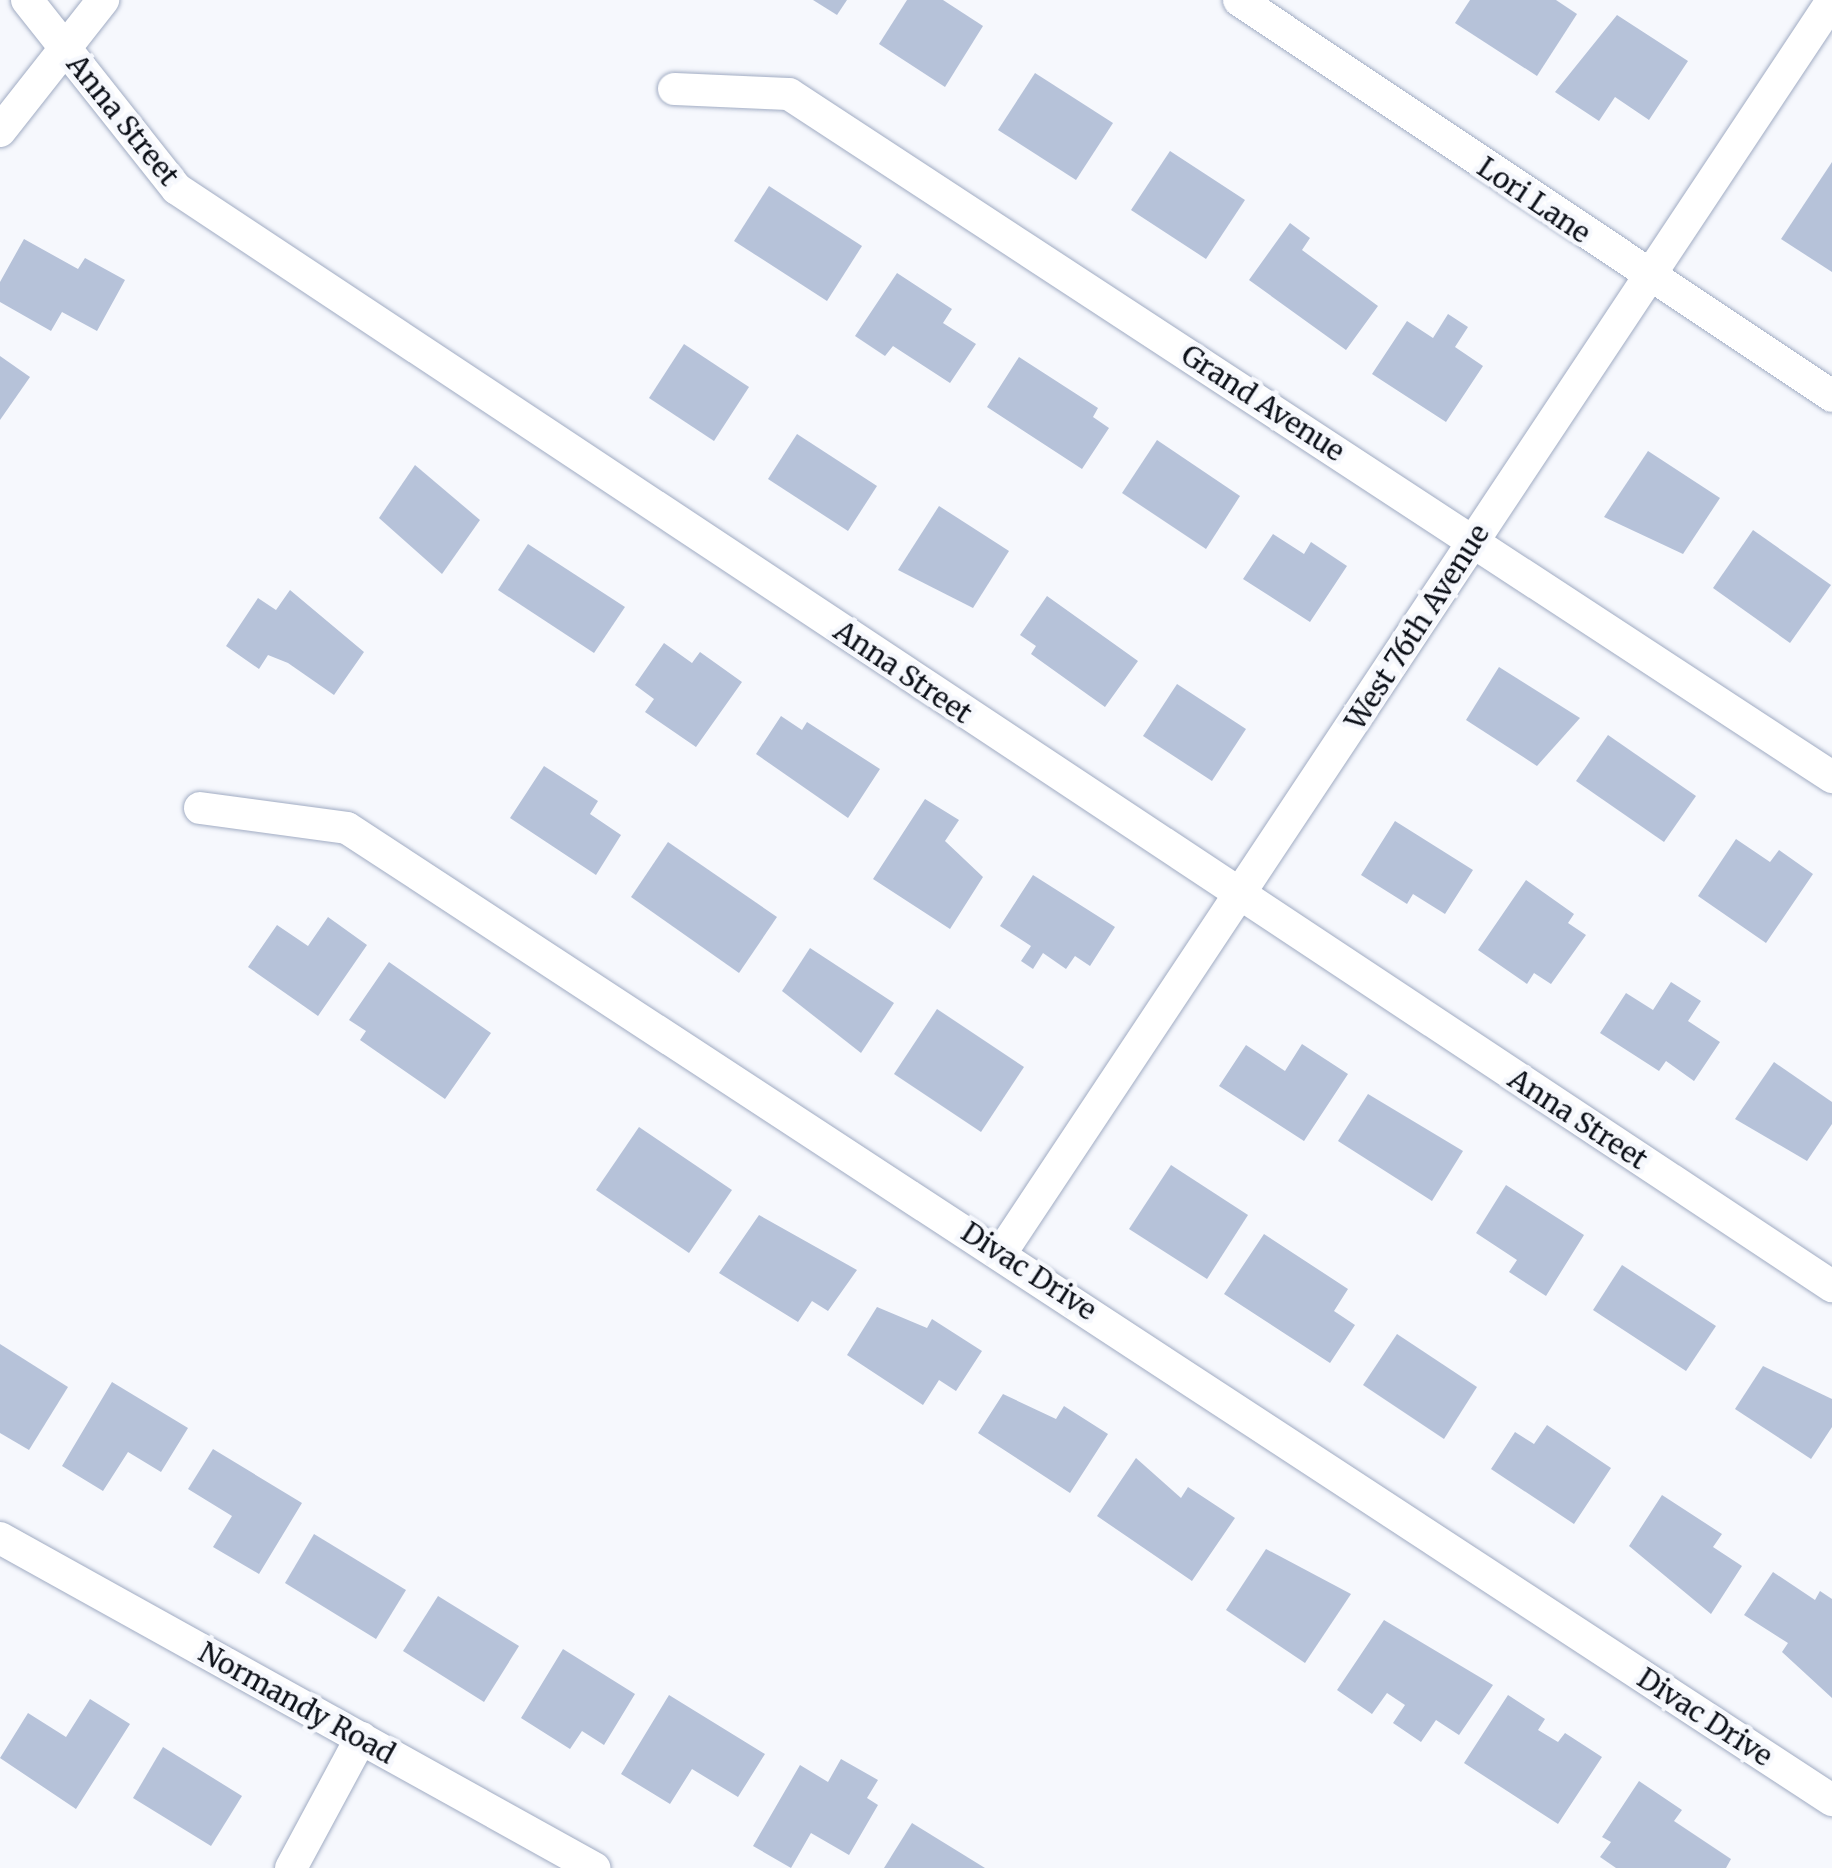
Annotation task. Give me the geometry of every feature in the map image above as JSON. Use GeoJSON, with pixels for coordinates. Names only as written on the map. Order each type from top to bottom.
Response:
{"type":"FeatureCollection","features":[{"type":"Feature","properties":{"kind":"street","name":"Anna Street"},"geometry":{"type":"LineString","coordinates":[[27,0],[177,189],[1832,1286]]}},
{"type":"Feature","properties":{"kind":"street"},"geometry":{"type":"LineString","coordinates":[[0,131],[66,52],[102,0]]}},
{"type":"Feature","properties":{"kind":"street","name":"Lori Lane"},"geometry":{"type":"LineString","coordinates":[[1239,0],[1832,396]]}},
{"type":"Feature","properties":{"kind":"street","name":"West 76th Avenue"},"geometry":{"type":"LineString","coordinates":[[1001,1253],[1242,897],[1473,540],[1832,1]]}},
{"type":"Feature","properties":{"kind":"street","name":"Grand Avenue"},"geometry":{"type":"LineString","coordinates":[[674,89],[790,94],[1832,777]]}},
{"type":"Feature","properties":{"kind":"street","name":"Divac Drive"},"geometry":{"type":"LineString","coordinates":[[200,808],[347,828],[1832,1800]]}},
{"type":"Feature","properties":{"kind":"street","name":"Normandy Road"},"geometry":{"type":"LineString","coordinates":[[0,1538],[594,1868]]}},
{"type":"Feature","properties":{"kind":"street"},"geometry":{"type":"LineString","coordinates":[[291,1868],[361,1738]]}},
{"type":"Feature","properties":{"kind":"building"},"geometry":{"type":"Polygon","coordinates":[[[813,0],[847,0],[837,15],[813,0]]]}},
{"type":"Feature","properties":{"kind":"building"},"geometry":{"type":"Polygon","coordinates":[[[907,0],[943,0],[983,26],[945,87],[879,44],[907,0]]]}},
{"type":"Feature","properties":{"kind":"building"},"geometry":{"type":"Polygon","coordinates":[[[1470,0],[1556,0],[1577,14],[1537,76],[1455,23],[1470,0]]]}},
{"type":"Feature","properties":{"kind":"building"},"geometry":{"type":"Polygon","coordinates":[[[1617,15],[1688,61],[1649,120],[1615,97],[1599,121],[1555,92],[1617,15]]]}},
{"type":"Feature","properties":{"kind":"building"},"geometry":{"type":"Polygon","coordinates":[[[1035,73],[1113,123],[1076,180],[998,130],[1035,73]]]}},
{"type":"Feature","properties":{"kind":"building"},"geometry":{"type":"Polygon","coordinates":[[[1170,151],[1245,200],[1206,259],[1131,210],[1170,151]]]}},
{"type":"Feature","properties":{"kind":"building"},"geometry":{"type":"Polygon","coordinates":[[[1832,162],[1832,272],[1781,239],[1832,162]]]}},
{"type":"Feature","properties":{"kind":"building"},"geometry":{"type":"Polygon","coordinates":[[[769,186],[862,246],[827,301],[734,241],[769,186]]]}},
{"type":"Feature","properties":{"kind":"building"},"geometry":{"type":"Polygon","coordinates":[[[1290,223],[1310,238],[1302,250],[1378,306],[1346,350],[1249,280],[1290,223]]]}},
{"type":"Feature","properties":{"kind":"building"},"geometry":{"type":"Polygon","coordinates":[[[24,239],[78,269],[85,258],[125,280],[97,331],[62,312],[51,331],[0,302],[0,282],[24,239]]]}},
{"type":"Feature","properties":{"kind":"building"},"geometry":{"type":"Polygon","coordinates":[[[897,273],[952,309],[943,323],[976,344],[950,383],[893,346],[885,356],[855,336],[897,273]]]}},
{"type":"Feature","properties":{"kind":"building"},"geometry":{"type":"Polygon","coordinates":[[[1448,314],[1468,327],[1455,347],[1483,366],[1446,422],[1372,374],[1407,321],[1433,338],[1448,314]]]}},
{"type":"Feature","properties":{"kind":"building"},"geometry":{"type":"Polygon","coordinates":[[[684,344],[749,387],[714,441],[649,398],[684,344]]]}},
{"type":"Feature","properties":{"kind":"building"},"geometry":{"type":"Polygon","coordinates":[[[0,356],[30,377],[0,420],[0,356]]]}},
{"type":"Feature","properties":{"kind":"building"},"geometry":{"type":"Polygon","coordinates":[[[1019,357],[1098,408],[1093,417],[1109,428],[1082,469],[987,407],[1019,357]]]}},
{"type":"Feature","properties":{"kind":"building"},"geometry":{"type":"Polygon","coordinates":[[[797,434],[877,486],[848,531],[768,479],[797,434]]]}},
{"type":"Feature","properties":{"kind":"building"},"geometry":{"type":"Polygon","coordinates":[[[1157,440],[1240,496],[1206,549],[1122,493],[1157,440]]]}},
{"type":"Feature","properties":{"kind":"building"},"geometry":{"type":"Polygon","coordinates":[[[1648,451],[1720,498],[1683,554],[1604,517],[1648,451]]]}},
{"type":"Feature","properties":{"kind":"building"},"geometry":{"type":"Polygon","coordinates":[[[415,465],[480,520],[442,574],[379,518],[415,465]]]}},
{"type":"Feature","properties":{"kind":"building"},"geometry":{"type":"Polygon","coordinates":[[[939,506],[1009,551],[973,608],[898,570],[939,506]]]}},
{"type":"Feature","properties":{"kind":"building"},"geometry":{"type":"Polygon","coordinates":[[[1753,530],[1831,585],[1790,643],[1713,588],[1753,530]]]}},
{"type":"Feature","properties":{"kind":"building"},"geometry":{"type":"Polygon","coordinates":[[[1273,534],[1304,554],[1311,542],[1347,566],[1310,622],[1243,579],[1273,534]]]}},
{"type":"Feature","properties":{"kind":"building"},"geometry":{"type":"Polygon","coordinates":[[[528,544],[625,607],[594,653],[498,590],[528,544]]]}},
{"type":"Feature","properties":{"kind":"building"},"geometry":{"type":"Polygon","coordinates":[[[290,590],[364,652],[334,695],[288,663],[268,655],[259,669],[226,646],[258,598],[276,610],[290,590]]]}},
{"type":"Feature","properties":{"kind":"building"},"geometry":{"type":"Polygon","coordinates":[[[1047,596],[1138,661],[1105,707],[1031,654],[1036,646],[1020,635],[1047,596]]]}},
{"type":"Feature","properties":{"kind":"building"},"geometry":{"type":"Polygon","coordinates":[[[664,643],[692,663],[700,652],[742,682],[696,747],[645,712],[654,699],[635,685],[664,643]]]}},
{"type":"Feature","properties":{"kind":"building"},"geometry":{"type":"Polygon","coordinates":[[[1499,667],[1580,718],[1537,766],[1466,720],[1499,667]]]}},
{"type":"Feature","properties":{"kind":"building"},"geometry":{"type":"Polygon","coordinates":[[[1177,684],[1246,729],[1212,781],[1143,736],[1177,684]]]}},
{"type":"Feature","properties":{"kind":"building"},"geometry":{"type":"Polygon","coordinates":[[[781,716],[802,730],[807,722],[880,769],[848,818],[756,754],[781,716]]]}},
{"type":"Feature","properties":{"kind":"building"},"geometry":{"type":"Polygon","coordinates":[[[1608,735],[1696,796],[1664,842],[1576,781],[1608,735]]]}},
{"type":"Feature","properties":{"kind":"building"},"geometry":{"type":"Polygon","coordinates":[[[544,766],[598,801],[590,814],[621,835],[596,875],[510,818],[544,766]]]}},
{"type":"Feature","properties":{"kind":"building"},"geometry":{"type":"Polygon","coordinates":[[[925,799],[959,820],[945,841],[983,877],[950,929],[873,879],[925,799]]]}},
{"type":"Feature","properties":{"kind":"building"},"geometry":{"type":"Polygon","coordinates":[[[1395,821],[1473,870],[1445,914],[1413,894],[1407,904],[1361,875],[1395,821]]]}},
{"type":"Feature","properties":{"kind":"building"},"geometry":{"type":"Polygon","coordinates":[[[1736,839],[1770,862],[1779,850],[1813,874],[1766,943],[1698,896],[1736,839]]]}},
{"type":"Feature","properties":{"kind":"building"},"geometry":{"type":"Polygon","coordinates":[[[668,842],[777,917],[739,973],[631,897],[668,842]]]}},
{"type":"Feature","properties":{"kind":"building"},"geometry":{"type":"Polygon","coordinates":[[[1033,875],[1115,927],[1090,966],[1075,956],[1066,969],[1043,953],[1033,969],[1021,961],[1031,946],[1000,926],[1033,875]]]}},
{"type":"Feature","properties":{"kind":"building"},"geometry":{"type":"Polygon","coordinates":[[[1526,880],[1574,914],[1568,923],[1586,935],[1551,984],[1534,973],[1527,984],[1478,950],[1526,880]]]}},
{"type":"Feature","properties":{"kind":"building"},"geometry":{"type":"Polygon","coordinates":[[[328,917],[367,945],[318,1016],[248,967],[277,925],[308,946],[328,917]]]}},
{"type":"Feature","properties":{"kind":"building"},"geometry":{"type":"Polygon","coordinates":[[[810,948],[894,1003],[861,1053],[782,991],[810,948]]]}},
{"type":"Feature","properties":{"kind":"building"},"geometry":{"type":"Polygon","coordinates":[[[389,962],[491,1033],[445,1099],[360,1040],[366,1031],[349,1020],[389,962]]]}},
{"type":"Feature","properties":{"kind":"building"},"geometry":{"type":"Polygon","coordinates":[[[1671,982],[1701,1001],[1688,1021],[1720,1042],[1694,1081],[1666,1061],[1659,1071],[1600,1033],[1626,993],[1653,1010],[1671,982]]]}},
{"type":"Feature","properties":{"kind":"building"},"geometry":{"type":"Polygon","coordinates":[[[937,1009],[1024,1067],[981,1132],[894,1074],[937,1009]]]}},
{"type":"Feature","properties":{"kind":"building"},"geometry":{"type":"Polygon","coordinates":[[[1302,1044],[1348,1074],[1304,1141],[1219,1086],[1246,1045],[1285,1071],[1302,1044]]]}},
{"type":"Feature","properties":{"kind":"building"},"geometry":{"type":"Polygon","coordinates":[[[1774,1062],[1832,1102],[1832,1124],[1807,1161],[1735,1119],[1774,1062]]]}},
{"type":"Feature","properties":{"kind":"building"},"geometry":{"type":"Polygon","coordinates":[[[1368,1094],[1463,1151],[1432,1201],[1338,1141],[1368,1094]]]}},
{"type":"Feature","properties":{"kind":"building"},"geometry":{"type":"Polygon","coordinates":[[[639,1127],[732,1190],[689,1253],[596,1190],[639,1127]]]}},
{"type":"Feature","properties":{"kind":"building"},"geometry":{"type":"Polygon","coordinates":[[[1171,1165],[1248,1215],[1207,1279],[1129,1229],[1171,1165]]]}},
{"type":"Feature","properties":{"kind":"building"},"geometry":{"type":"Polygon","coordinates":[[[1506,1185],[1584,1235],[1546,1296],[1509,1272],[1517,1260],[1476,1233],[1506,1185]]]}},
{"type":"Feature","properties":{"kind":"building"},"geometry":{"type":"Polygon","coordinates":[[[759,1215],[857,1270],[828,1311],[812,1301],[798,1322],[719,1273],[759,1215]]]}},
{"type":"Feature","properties":{"kind":"building"},"geometry":{"type":"Polygon","coordinates":[[[1264,1234],[1348,1289],[1334,1311],[1355,1325],[1330,1363],[1224,1294],[1264,1234]]]}},
{"type":"Feature","properties":{"kind":"building"},"geometry":{"type":"Polygon","coordinates":[[[1622,1265],[1716,1326],[1686,1371],[1593,1310],[1622,1265]]]}},
{"type":"Feature","properties":{"kind":"building"},"geometry":{"type":"Polygon","coordinates":[[[877,1307],[927,1328],[932,1319],[982,1351],[956,1391],[939,1380],[923,1405],[847,1355],[877,1307]]]}},
{"type":"Feature","properties":{"kind":"building"},"geometry":{"type":"Polygon","coordinates":[[[1397,1334],[1477,1387],[1444,1439],[1363,1385],[1397,1334]]]}},
{"type":"Feature","properties":{"kind":"building"},"geometry":{"type":"Polygon","coordinates":[[[0,1344],[68,1387],[29,1450],[0,1433],[0,1344]]]}},
{"type":"Feature","properties":{"kind":"building"},"geometry":{"type":"Polygon","coordinates":[[[1763,1366],[1832,1399],[1832,1427],[1811,1459],[1735,1409],[1763,1366]]]}},
{"type":"Feature","properties":{"kind":"building"},"geometry":{"type":"Polygon","coordinates":[[[112,1382],[188,1428],[161,1472],[128,1452],[103,1491],[62,1466],[112,1382]]]}},
{"type":"Feature","properties":{"kind":"building"},"geometry":{"type":"Polygon","coordinates":[[[1003,1394],[1056,1419],[1064,1406],[1108,1434],[1070,1493],[978,1433],[1003,1394]]]}},
{"type":"Feature","properties":{"kind":"building"},"geometry":{"type":"Polygon","coordinates":[[[1547,1425],[1611,1468],[1574,1524],[1491,1469],[1515,1432],[1534,1444],[1547,1425]]]}},
{"type":"Feature","properties":{"kind":"building"},"geometry":{"type":"Polygon","coordinates":[[[213,1449],[302,1503],[259,1574],[213,1547],[232,1516],[188,1489],[213,1449]]]}},
{"type":"Feature","properties":{"kind":"building"},"geometry":{"type":"Polygon","coordinates":[[[1136,1458],[1181,1498],[1188,1487],[1235,1518],[1192,1581],[1097,1516],[1136,1458]]]}},
{"type":"Feature","properties":{"kind":"building"},"geometry":{"type":"Polygon","coordinates":[[[1662,1495],[1722,1534],[1713,1547],[1742,1566],[1711,1614],[1629,1546],[1662,1495]]]}},
{"type":"Feature","properties":{"kind":"building"},"geometry":{"type":"Polygon","coordinates":[[[314,1534],[406,1590],[376,1639],[285,1583],[314,1534]]]}},
{"type":"Feature","properties":{"kind":"building"},"geometry":{"type":"Polygon","coordinates":[[[1266,1549],[1351,1594],[1305,1663],[1226,1610],[1266,1549]]]}},
{"type":"Feature","properties":{"kind":"building"},"geometry":{"type":"Polygon","coordinates":[[[1773,1572],[1815,1600],[1820,1591],[1832,1599],[1832,1698],[1782,1652],[1788,1643],[1744,1615],[1773,1572]]]}},
{"type":"Feature","properties":{"kind":"building"},"geometry":{"type":"Polygon","coordinates":[[[438,1596],[519,1646],[484,1702],[403,1651],[438,1596]]]}},
{"type":"Feature","properties":{"kind":"building"},"geometry":{"type":"Polygon","coordinates":[[[1384,1620],[1493,1685],[1459,1735],[1436,1720],[1421,1742],[1393,1723],[1405,1705],[1387,1693],[1372,1714],[1337,1690],[1384,1620]]]}},
{"type":"Feature","properties":{"kind":"building"},"geometry":{"type":"Polygon","coordinates":[[[563,1649],[635,1694],[604,1745],[582,1731],[570,1749],[521,1718],[563,1649]]]}},
{"type":"Feature","properties":{"kind":"building"},"geometry":{"type":"Polygon","coordinates":[[[669,1695],[765,1754],[738,1797],[692,1769],[670,1804],[621,1774],[669,1695]]]}},
{"type":"Feature","properties":{"kind":"building"},"geometry":{"type":"Polygon","coordinates":[[[1508,1695],[1545,1719],[1538,1730],[1558,1742],[1565,1733],[1602,1757],[1558,1824],[1464,1763],[1508,1695]]]}},
{"type":"Feature","properties":{"kind":"building"},"geometry":{"type":"Polygon","coordinates":[[[90,1699],[130,1724],[76,1809],[0,1758],[28,1713],[66,1737],[90,1699]]]}},
{"type":"Feature","properties":{"kind":"building"},"geometry":{"type":"Polygon","coordinates":[[[163,1747],[242,1796],[211,1846],[133,1798],[163,1747]]]}},
{"type":"Feature","properties":{"kind":"building"},"geometry":{"type":"Polygon","coordinates":[[[841,1759],[878,1780],[867,1798],[878,1805],[849,1855],[811,1833],[791,1868],[753,1846],[800,1765],[828,1782],[841,1759]]]}},
{"type":"Feature","properties":{"kind":"building"},"geometry":{"type":"Polygon","coordinates":[[[1639,1781],[1682,1810],[1674,1821],[1731,1859],[1726,1868],[1616,1868],[1600,1857],[1611,1842],[1602,1837],[1639,1781]]]}},
{"type":"Feature","properties":{"kind":"building"},"geometry":{"type":"Polygon","coordinates":[[[912,1823],[985,1868],[884,1868],[912,1823]]]}}]}
